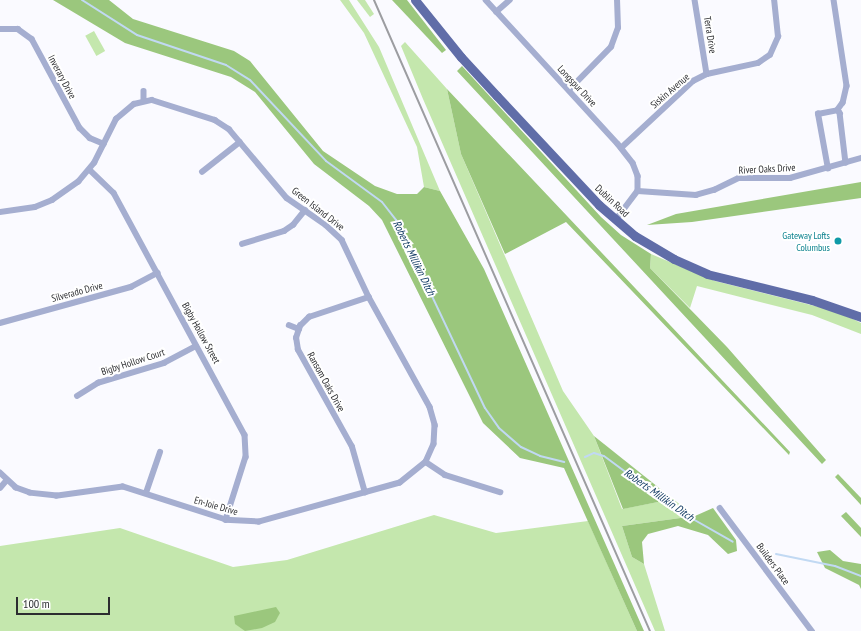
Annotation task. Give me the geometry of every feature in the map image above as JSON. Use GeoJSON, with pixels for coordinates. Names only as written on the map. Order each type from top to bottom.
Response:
{"type":"FeatureCollection","features":[{"type":"Feature","properties":{"kind":"main road","name":"Dublin Road"},"geometry":{"type":"LineString","coordinates":[[415,0],[461,57],[616,220],[648,244],[696,269],[842,309],[861,317]]}},
{"type":"Feature","properties":{"kind":"street","name":"Longspur Drive"},"geometry":{"type":"LineString","coordinates":[[486,0],[622,148],[633,164],[638,176],[638,192]]}},
{"type":"Feature","properties":{"kind":"street"},"geometry":{"type":"LineString","coordinates":[[496,12],[510,0]]}},
{"type":"Feature","properties":{"kind":"street"},"geometry":{"type":"LineString","coordinates":[[569,90],[611,48],[618,28],[617,0]]}},
{"type":"Feature","properties":{"kind":"street","name":"Terra Drive"},"geometry":{"type":"LineString","coordinates":[[695,0],[707,74]]}},
{"type":"Feature","properties":{"kind":"street","name":"Siskin Avenue"},"geometry":{"type":"LineString","coordinates":[[622,148],[681,91],[707,74],[764,60],[774,50],[778,37],[774,0]]}},
{"type":"Feature","properties":{"kind":"street"},"geometry":{"type":"LineString","coordinates":[[828,169],[818,114],[838,110],[844,103],[847,86],[834,0]]}},
{"type":"Feature","properties":{"kind":"street","name":"Inverary Drive"},"geometry":{"type":"LineString","coordinates":[[0,29],[18,29],[32,39],[80,128],[90,138],[104,144]]}},
{"type":"Feature","properties":{"kind":"street"},"geometry":{"type":"LineString","coordinates":[[0,212],[24,210],[52,200],[78,182],[90,170],[110,129],[121,113],[144,101],[144,91]]}},
{"type":"Feature","properties":{"kind":"street","name":"Green Island Drive"},"geometry":{"type":"LineString","coordinates":[[144,101],[160,102],[216,120],[229,129],[278,189],[342,240],[369,297],[433,415],[434,444],[426,462]]}},
{"type":"Feature","properties":{"kind":"street"},"geometry":{"type":"LineString","coordinates":[[838,110],[846,163]]}},
{"type":"Feature","properties":{"kind":"street"},"geometry":{"type":"LineString","coordinates":[[202,172],[240,142]]}},
{"type":"Feature","properties":{"kind":"street","name":"River Oaks Drive"},"geometry":{"type":"LineString","coordinates":[[638,192],[696,195],[714,190],[739,178],[790,178],[828,169],[861,158]]}},
{"type":"Feature","properties":{"kind":"street","name":"Bigby Hollow Street"},"geometry":{"type":"LineString","coordinates":[[90,170],[114,193],[244,435],[246,457],[226,520]]}},
{"type":"Feature","properties":{"kind":"street"},"geometry":{"type":"LineString","coordinates":[[616,220],[638,192]]}},
{"type":"Feature","properties":{"kind":"street"},"geometry":{"type":"LineString","coordinates":[[242,244],[284,231],[293,225],[305,210]]}},
{"type":"Feature","properties":{"kind":"street","name":"Silverado Drive"},"geometry":{"type":"LineString","coordinates":[[0,324],[131,287],[157,273]]}},
{"type":"Feature","properties":{"kind":"street"},"geometry":{"type":"LineString","coordinates":[[289,326],[299,329],[309,318],[369,297]]}},
{"type":"Feature","properties":{"kind":"street","name":"Ransom Oaks Drive"},"geometry":{"type":"LineString","coordinates":[[299,329],[296,338],[298,350],[352,447],[365,493]]}},
{"type":"Feature","properties":{"kind":"street","name":"Bigby Hollow Court"},"geometry":{"type":"LineString","coordinates":[[77,396],[98,383],[164,363],[196,346]]}},
{"type":"Feature","properties":{"kind":"street"},"geometry":{"type":"LineString","coordinates":[[146,493],[160,452]]}},
{"type":"Feature","properties":{"kind":"street"},"geometry":{"type":"LineString","coordinates":[[426,462],[445,474],[500,492]]}},
{"type":"Feature","properties":{"kind":"street","name":"En-Joie Drive"},"geometry":{"type":"LineString","coordinates":[[0,473],[6,481],[16,488],[43,496],[123,487],[146,493],[226,520],[243,523],[272,519],[400,483],[426,462]]}},
{"type":"Feature","properties":{"kind":"street"},"geometry":{"type":"LineString","coordinates":[[0,488],[6,481]]}},
{"type":"Feature","properties":{"kind":"street","name":"Builders Place"},"geometry":{"type":"LineString","coordinates":[[720,508],[812,631]]}},
{"type":"Feature","properties":{"kind":"green space"},"geometry":{"type":"Polygon","coordinates":[[[53,0],[109,0],[133,19],[234,51],[250,61],[323,151],[375,186],[397,194],[417,194],[424,187],[440,191],[484,269],[644,631],[637,631],[564,468],[520,458],[483,423],[382,220],[369,206],[314,164],[255,92],[231,77],[125,43],[53,0]]]}},
{"type":"Feature","properties":{"kind":"green space"},"geometry":{"type":"Polygon","coordinates":[[[340,0],[349,0],[379,47],[440,191],[424,187],[417,147],[364,33],[340,0]]]}},
{"type":"Feature","properties":{"kind":"green space"},"geometry":{"type":"Polygon","coordinates":[[[357,0],[365,0],[374,14],[370,17],[357,0]]]}},
{"type":"Feature","properties":{"kind":"green space"},"geometry":{"type":"Polygon","coordinates":[[[392,0],[407,0],[446,50],[442,53],[392,0]]]}},
{"type":"Feature","properties":{"kind":"green space"},"geometry":{"type":"Polygon","coordinates":[[[94,31],[105,51],[96,56],[85,36],[94,31]]]}},
{"type":"Feature","properties":{"kind":"green space"},"geometry":{"type":"Polygon","coordinates":[[[405,42],[447,89],[461,154],[563,391],[594,436],[622,509],[673,499],[695,516],[622,526],[632,557],[644,564],[665,631],[655,631],[423,99],[401,46],[405,42]]]}},
{"type":"Feature","properties":{"kind":"green space"},"geometry":{"type":"Polygon","coordinates":[[[462,66],[601,217],[621,235],[651,254],[650,268],[727,347],[826,460],[822,464],[457,71],[462,66]]]}},
{"type":"Feature","properties":{"kind":"green space"},"geometry":{"type":"Polygon","coordinates":[[[447,89],[790,452],[789,455],[566,222],[505,254],[461,154],[447,89]]]}},
{"type":"Feature","properties":{"kind":"green space"},"geometry":{"type":"Polygon","coordinates":[[[861,182],[861,198],[692,222],[647,225],[676,214],[861,182]]]}},
{"type":"Feature","properties":{"kind":"green space"},"geometry":{"type":"Polygon","coordinates":[[[651,254],[715,281],[823,308],[851,318],[861,323],[861,334],[812,315],[697,286],[690,308],[650,268],[651,254]]]}},
{"type":"Feature","properties":{"kind":"green space"},"geometry":{"type":"Polygon","coordinates":[[[594,436],[673,499],[623,509],[594,436]]]}},
{"type":"Feature","properties":{"kind":"green space"},"geometry":{"type":"Polygon","coordinates":[[[838,474],[861,498],[861,505],[835,477],[838,474]]]}},
{"type":"Feature","properties":{"kind":"green space"},"geometry":{"type":"Polygon","coordinates":[[[713,508],[736,540],[737,551],[728,554],[708,535],[678,526],[648,534],[642,542],[644,564],[632,557],[622,526],[695,516],[713,508]]]}},
{"type":"Feature","properties":{"kind":"green space"},"geometry":{"type":"Polygon","coordinates":[[[846,512],[861,528],[861,537],[841,516],[846,512]]]}},
{"type":"Feature","properties":{"kind":"green space"},"geometry":{"type":"Polygon","coordinates":[[[434,515],[496,533],[588,521],[637,631],[0,631],[0,546],[120,528],[233,567],[287,560],[434,515]]]}},
{"type":"Feature","properties":{"kind":"green space"},"geometry":{"type":"Polygon","coordinates":[[[830,550],[843,561],[861,564],[861,589],[859,585],[825,568],[817,552],[830,550]]]}},
{"type":"Feature","properties":{"kind":"green space"},"geometry":{"type":"Polygon","coordinates":[[[276,607],[280,613],[275,622],[262,628],[245,631],[235,624],[234,616],[276,607]]]}},
{"type":"Feature","properties":{"kind":"waterway","name":"Roberts Millikin Ditch"},"geometry":{"type":"LineString","coordinates":[[82,0],[137,35],[226,65],[250,80],[326,161],[382,202],[396,220],[485,408],[499,428],[521,447],[540,456],[564,462]]}},
{"type":"Feature","properties":{"kind":"waterway","name":"Roberts Millikin Ditch"},"geometry":{"type":"LineString","coordinates":[[585,457],[594,453],[604,456],[677,510],[733,542]]}},
{"type":"Feature","properties":{"kind":"waterway","name":"Roberts Millikin Ditch"},"geometry":{"type":"LineString","coordinates":[[776,554],[835,566],[861,576]]}},
{"type":"Feature","properties":{"kind":"railway"},"geometry":{"type":"LineString","coordinates":[[374,0],[650,631]]}},
{"type":"Feature","properties":{"kind":"place","name":"Gateway Lofts Columbus"},"geometry":{"type":"Point","coordinates":[838,241]}}]}
